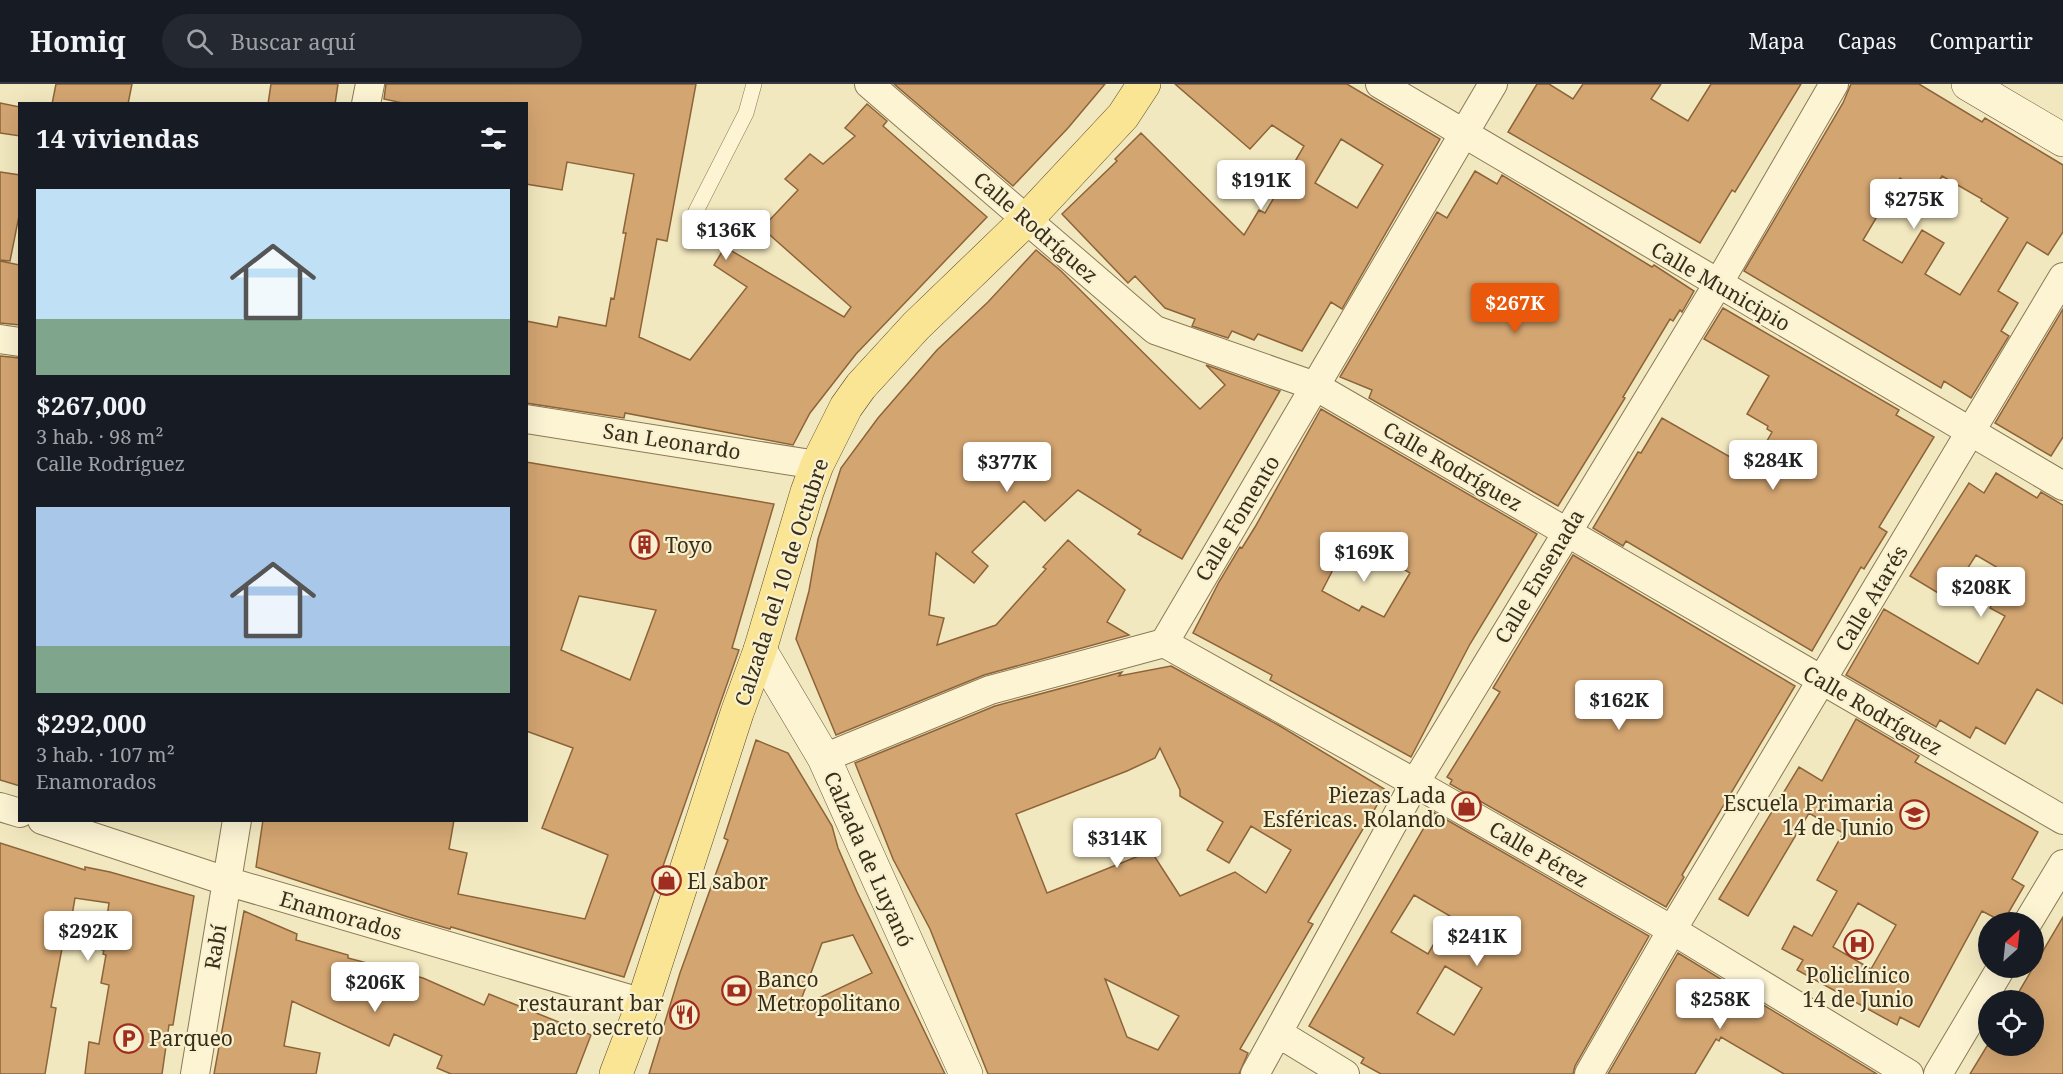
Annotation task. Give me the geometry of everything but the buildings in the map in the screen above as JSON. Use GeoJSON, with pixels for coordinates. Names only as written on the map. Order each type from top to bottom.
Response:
{"type":"FeatureCollection","features":[{"type":"Feature","properties":{"kind":"main road","name":"Calzada del 10 de Octubre"},"geometry":{"type":"LineString","coordinates":[[616,1074],[642,1003],[737,712],[760,650],[817,465],[846,407],[861,386],[916,326],[1027,219],[1122,116],[1144,84]]}},
{"type":"Feature","properties":{"kind":"main road"},"geometry":{"type":"LineString","coordinates":[[1968,84],[2063,140]]}},
{"type":"Feature","properties":{"kind":"main road","name":"Calzada de Luyanó"},"geometry":{"type":"LineString","coordinates":[[760,650],[824,758],[966,1074]]}},
{"type":"Feature","properties":{"kind":"street"},"geometry":{"type":"LineString","coordinates":[[366,102],[370,84]]}},
{"type":"Feature","properties":{"kind":"street","name":"Calle Rodríguez"},"geometry":{"type":"LineString","coordinates":[[869,84],[1155,330],[1315,386],[2063,820]]}},
{"type":"Feature","properties":{"kind":"street","name":"Calle Municipio"},"geometry":{"type":"LineString","coordinates":[[1380,84],[2063,486]]}},
{"type":"Feature","properties":{"kind":"street","name":"Calle Fomento"},"geometry":{"type":"LineString","coordinates":[[1164,643],[1493,84]]}},
{"type":"Feature","properties":{"kind":"street","name":"Calle Ensenada"},"geometry":{"type":"LineString","coordinates":[[1255,1074],[1415,783],[1718,284],[1834,84]]}},
{"type":"Feature","properties":{"kind":"street","name":"Calle Atarés"},"geometry":{"type":"LineString","coordinates":[[1589,1074],[1672,930],[2063,278]]}},
{"type":"Feature","properties":{"kind":"street"},"geometry":{"type":"LineString","coordinates":[[0,339],[18,342]]}},
{"type":"Feature","properties":{"kind":"street","name":"San Leonardo"},"geometry":{"type":"LineString","coordinates":[[528,419],[817,465]]}},
{"type":"Feature","properties":{"kind":"street"},"geometry":{"type":"LineString","coordinates":[[824,758],[990,690],[1164,643]]}},
{"type":"Feature","properties":{"kind":"street","name":"Calle Pérez"},"geometry":{"type":"LineString","coordinates":[[1164,643],[1672,930],[1909,1074]]}},
{"type":"Feature","properties":{"kind":"street"},"geometry":{"type":"LineString","coordinates":[[0,807],[18,812]]}},
{"type":"Feature","properties":{"kind":"street","name":"Enamorados"},"geometry":{"type":"LineString","coordinates":[[48,822],[226,881],[642,1003]]}},
{"type":"Feature","properties":{"kind":"street","name":"Rabí"},"geometry":{"type":"LineString","coordinates":[[195,1074],[237,822]]}},
{"type":"Feature","properties":{"kind":"street"},"geometry":{"type":"LineString","coordinates":[[2034,912],[2063,864]]}},
{"type":"Feature","properties":{"kind":"street"},"geometry":{"type":"LineString","coordinates":[[1938,1074],[1995,978]]}},
{"type":"Feature","properties":{"kind":"street"},"geometry":{"type":"LineString","coordinates":[[1278,1033],[1346,1074]]}},
{"type":"Feature","properties":{"kind":"lane"},"geometry":{"type":"LineString","coordinates":[[692,219],[746,113],[754,84]]}},
{"type":"Feature","properties":{"kind":"place","name":"Toyo"},"geometry":{"type":"Point","coordinates":[644,545]}},
{"type":"Feature","properties":{"kind":"place","name":"Piezas Lada Esféricas. Rolando"},"geometry":{"type":"Point","coordinates":[1467,807]}},
{"type":"Feature","properties":{"kind":"place","name":"Escuela Primaria 14 de Junio"},"geometry":{"type":"Point","coordinates":[1915,815]}},
{"type":"Feature","properties":{"kind":"place","name":"El sabor"},"geometry":{"type":"Point","coordinates":[666,881]}},
{"type":"Feature","properties":{"kind":"place","name":"Policlínico 14 de Junio"},"geometry":{"type":"Point","coordinates":[1858,944]}},
{"type":"Feature","properties":{"kind":"place","name":"Banco Metropolitano"},"geometry":{"type":"Point","coordinates":[736,991]}},
{"type":"Feature","properties":{"kind":"place","name":"restaurant bar pacto secreto"},"geometry":{"type":"Point","coordinates":[685,1015]}},
{"type":"Feature","properties":{"kind":"place","name":"Parqueo"},"geometry":{"type":"Point","coordinates":[128,1038]}}]}
